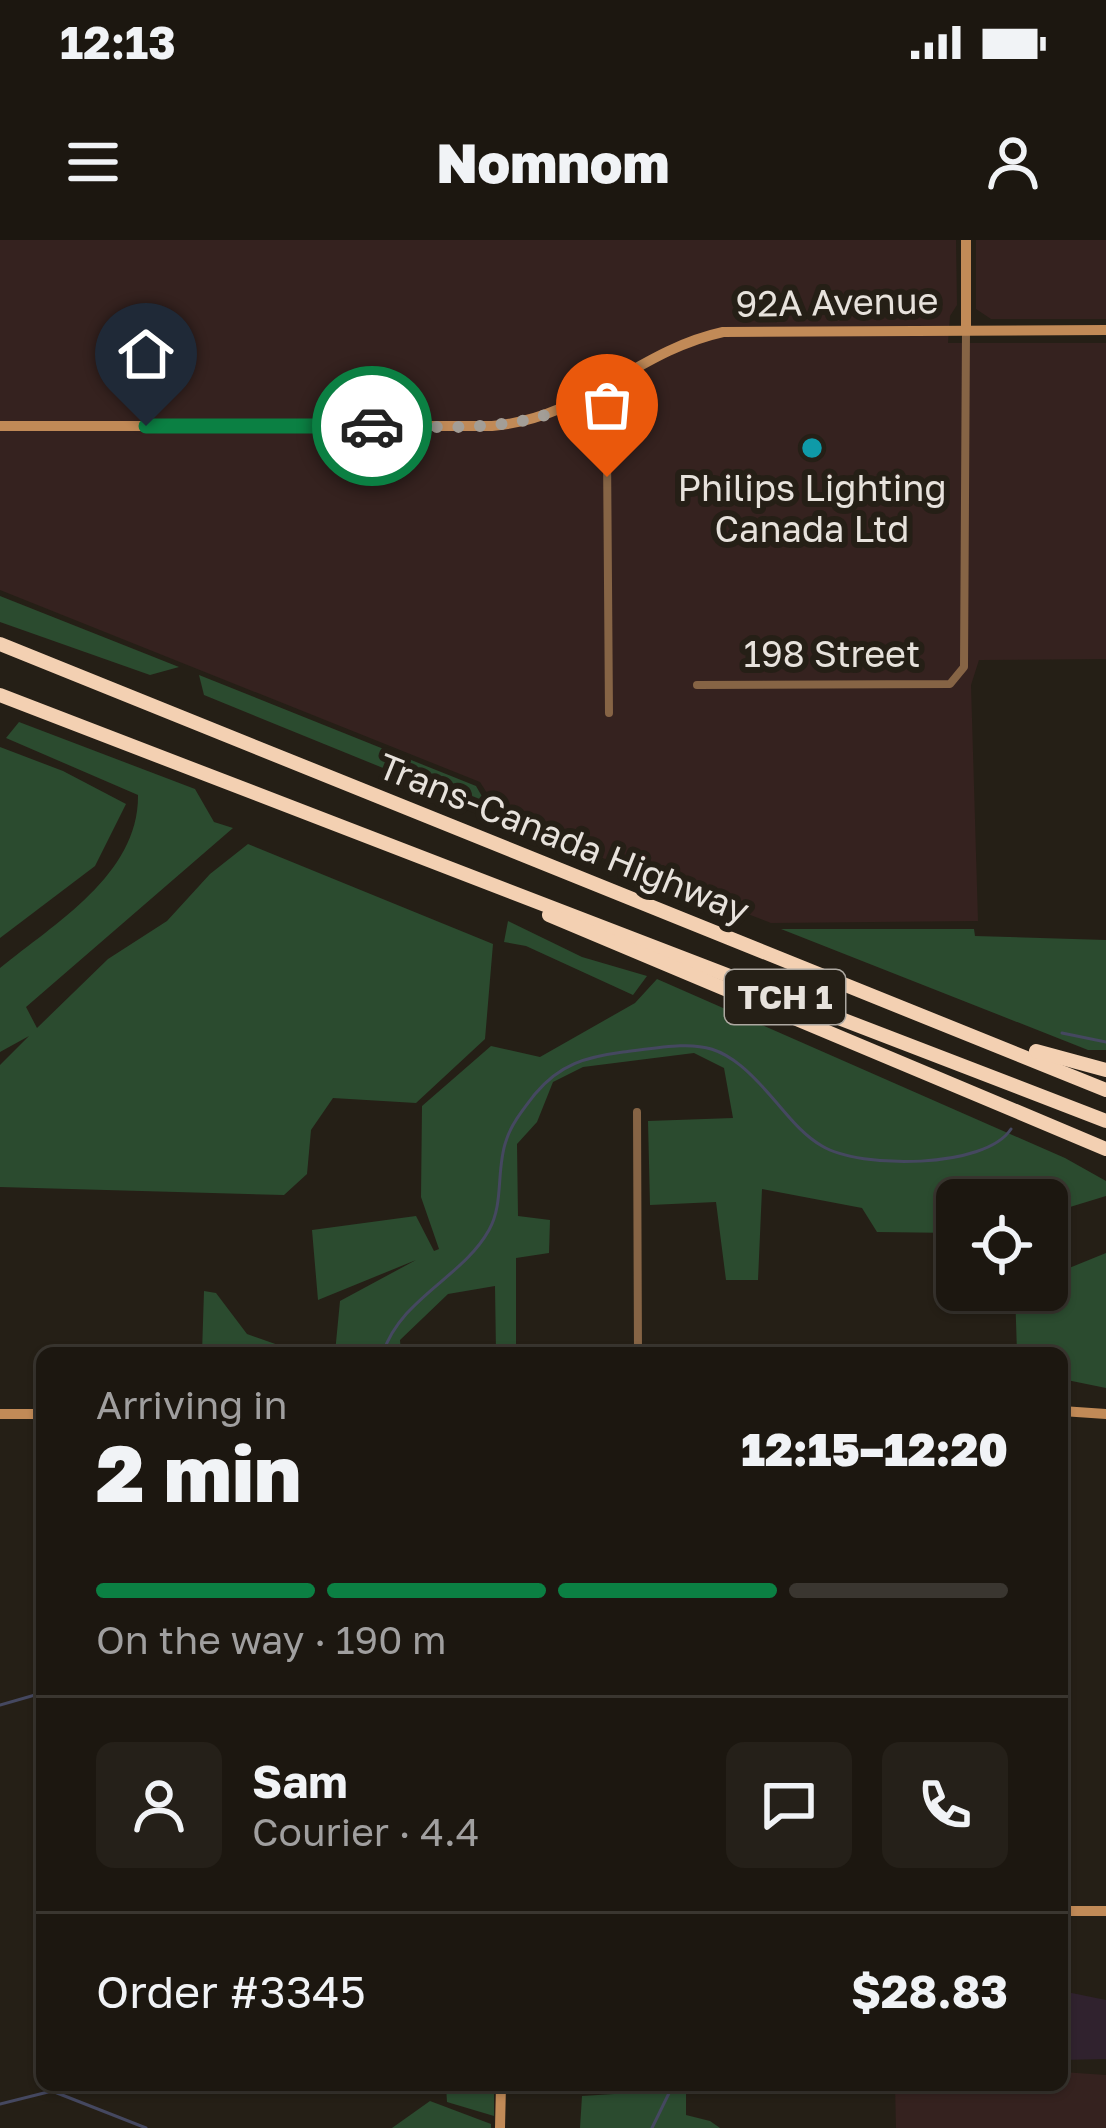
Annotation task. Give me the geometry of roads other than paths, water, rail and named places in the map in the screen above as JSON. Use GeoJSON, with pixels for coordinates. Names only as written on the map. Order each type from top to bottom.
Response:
{"type":"FeatureCollection","features":[{"type":"Feature","properties":{"kind":"highway","name":"Trans-Canada Highway"},"geometry":{"type":"LineString","coordinates":[[0,644],[1106,1090]]}},
{"type":"Feature","properties":{"kind":"highway","name":"Trans-Canada Highway"},"geometry":{"type":"LineString","coordinates":[[0,694],[1106,1121]]}},
{"type":"Feature","properties":{"kind":"highway"},"geometry":{"type":"LineString","coordinates":[[463,874],[591,934],[1106,1149]]}},
{"type":"Feature","properties":{"kind":"highway"},"geometry":{"type":"LineString","coordinates":[[906,1007],[1070,1063],[1106,1070]]}},
{"type":"Feature","properties":{"kind":"street","name":"198 Street"},"geometry":{"type":"LineString","coordinates":[[697,685],[950,684],[964,667],[966,240]]}},
{"type":"Feature","properties":{"kind":"street","name":"92A Avenue"},"geometry":{"type":"LineString","coordinates":[[0,426],[492,426],[542,418],[672,349],[723,332],[1106,330]]}},
{"type":"Feature","properties":{"kind":"street"},"geometry":{"type":"LineString","coordinates":[[584,399],[607,452],[609,713]]}},
{"type":"Feature","properties":{"kind":"street"},"geometry":{"type":"LineString","coordinates":[[637,1112],[638,1347]]}},
{"type":"Feature","properties":{"kind":"street"},"geometry":{"type":"LineString","coordinates":[[1068,1411],[1106,1414]]}},
{"type":"Feature","properties":{"kind":"street"},"geometry":{"type":"LineString","coordinates":[[0,1414],[36,1414]]}},
{"type":"Feature","properties":{"kind":"street"},"geometry":{"type":"LineString","coordinates":[[1068,1911],[1106,1911]]}},
{"type":"Feature","properties":{"kind":"street"},"geometry":{"type":"LineString","coordinates":[[500,2128],[501,2091]]}},
{"type":"Feature","properties":{"kind":"waterway"},"geometry":{"type":"LineString","coordinates":[[1062,1033],[1106,1042]]}},
{"type":"Feature","properties":{"kind":"waterway"},"geometry":{"type":"LineString","coordinates":[[386,1347],[404,1317],[478,1247],[489,1230],[497,1209],[503,1152],[519,1116],[554,1075],[585,1060],[673,1046],[708,1048],[739,1065],[815,1142],[864,1159],[950,1158],[976,1152],[1011,1129]]}},
{"type":"Feature","properties":{"kind":"waterway"},"geometry":{"type":"LineString","coordinates":[[0,1705],[36,1695]]}},
{"type":"Feature","properties":{"kind":"waterway"},"geometry":{"type":"LineString","coordinates":[[0,2104],[52,2091],[146,2128]]}},
{"type":"Feature","properties":{"kind":"waterway"},"geometry":{"type":"LineString","coordinates":[[652,2128],[670,2091]]}},
{"type":"Feature","properties":{"kind":"place","name":"Philips Lighting Canada Ltd"},"geometry":{"type":"Point","coordinates":[812,448]}}]}
